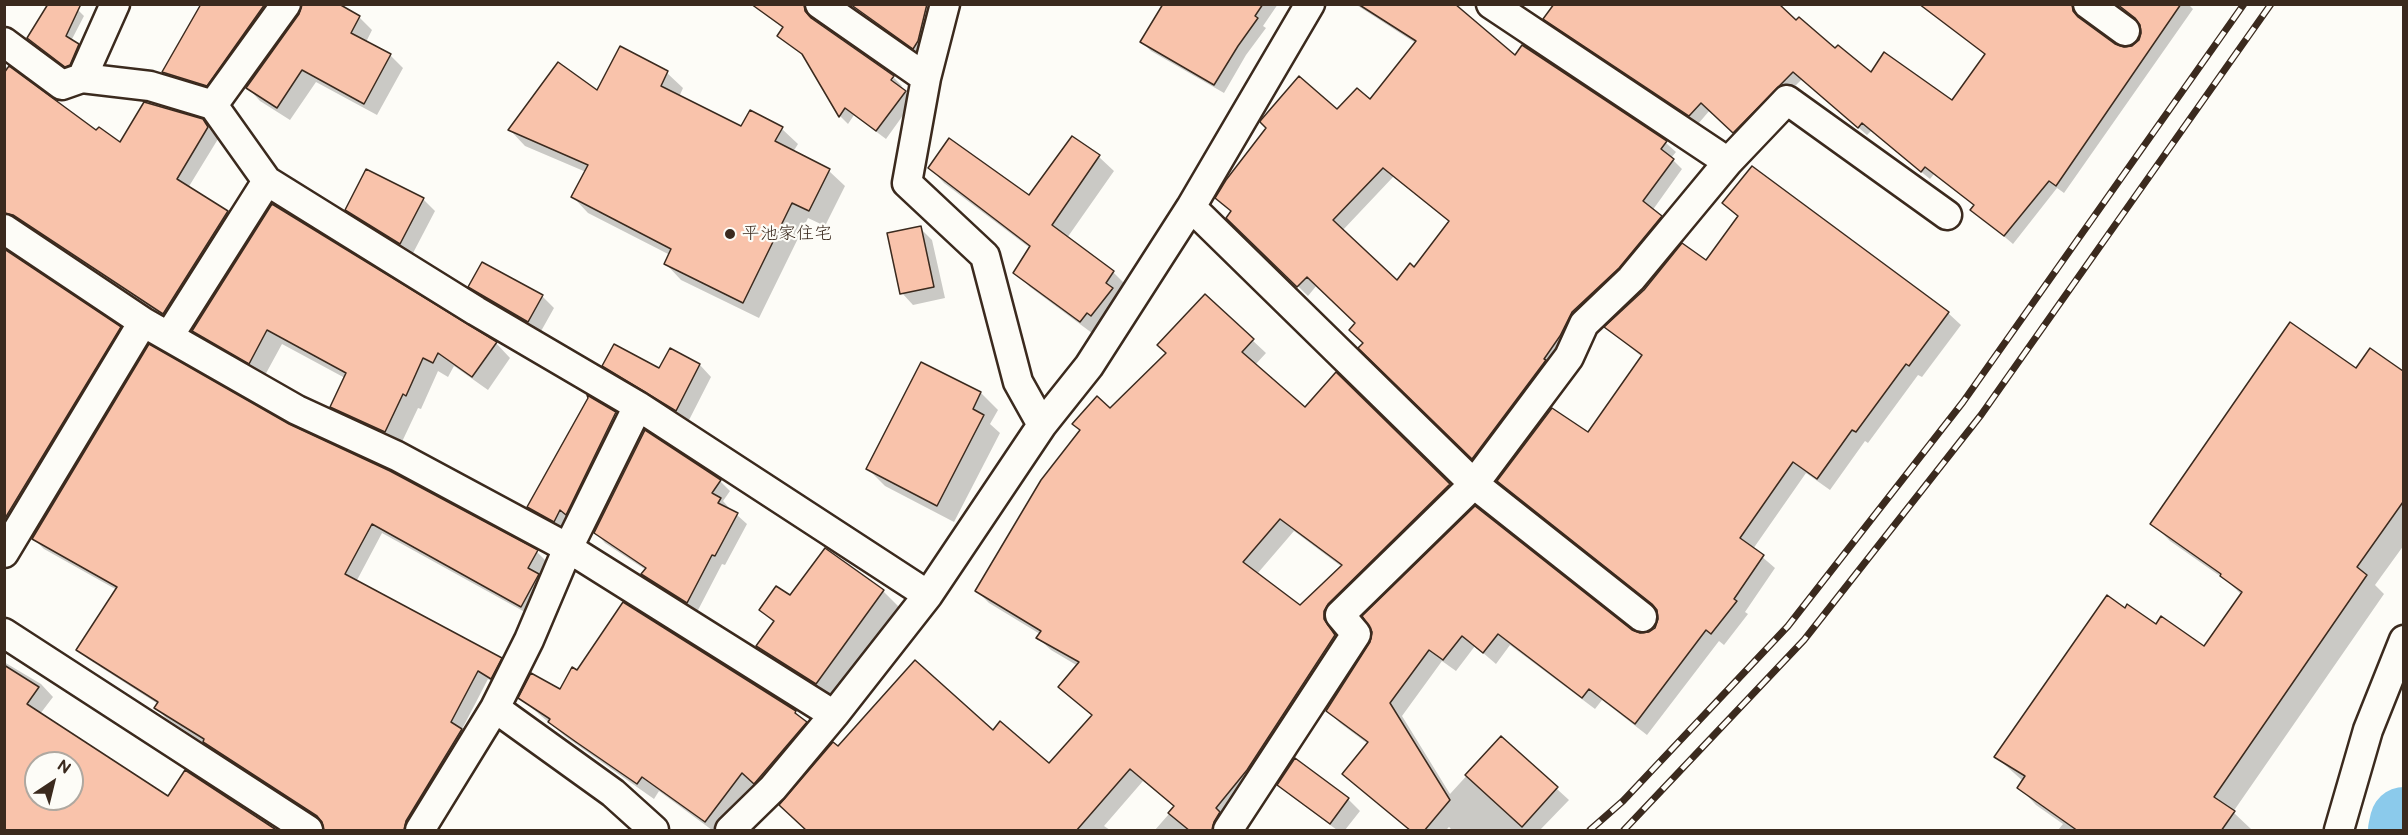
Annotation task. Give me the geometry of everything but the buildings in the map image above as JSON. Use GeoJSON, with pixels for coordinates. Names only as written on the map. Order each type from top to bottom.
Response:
{"type":"FeatureCollection","features":[{"type":"Feature","properties":{"kind":"street"},"geometry":{"type":"LineString","coordinates":[[82,78],[115,4]]}},
{"type":"Feature","properties":{"kind":"street"},"geometry":{"type":"LineString","coordinates":[[213,105],[286,4]]}},
{"type":"Feature","properties":{"kind":"street"},"geometry":{"type":"LineString","coordinates":[[820,4],[926,78]]}},
{"type":"Feature","properties":{"kind":"street"},"geometry":{"type":"LineString","coordinates":[[945,4],[926,78],[907,183],[985,256],[1018,382],[1042,425]]}},
{"type":"Feature","properties":{"kind":"street"},"geometry":{"type":"LineString","coordinates":[[730,831],[773,788],[834,715],[928,595],[1042,425],[1089,366],[1191,207],[1310,4]]}},
{"type":"Feature","properties":{"kind":"street"},"geometry":{"type":"LineString","coordinates":[[1491,4],[1728,162]]}},
{"type":"Feature","properties":{"kind":"street"},"geometry":{"type":"LineString","coordinates":[[2088,4],[2125,32]]}},
{"type":"Feature","properties":{"kind":"street"},"geometry":{"type":"LineString","coordinates":[[4,42],[62,85],[82,78],[150,86],[213,105],[267,181],[476,310],[638,406],[928,595]]}},
{"type":"Feature","properties":{"kind":"street"},"geometry":{"type":"LineString","coordinates":[[1228,831],[1356,634],[1340,615],[1474,484],[1569,357],[1584,324],[1631,279],[1728,162],[1787,100],[1947,215]]}},
{"type":"Feature","properties":{"kind":"street"},"geometry":{"type":"LineString","coordinates":[[169,336],[267,181]]}},
{"type":"Feature","properties":{"kind":"street"},"geometry":{"type":"LineString","coordinates":[[1191,207],[1474,484],[1642,617]]}},
{"type":"Feature","properties":{"kind":"street"},"geometry":{"type":"LineString","coordinates":[[4,229],[143,322],[297,410],[397,456],[568,548],[834,715]]}},
{"type":"Feature","properties":{"kind":"street"},"geometry":{"type":"LineString","coordinates":[[4,553],[143,322]]}},
{"type":"Feature","properties":{"kind":"street"},"geometry":{"type":"LineString","coordinates":[[420,831],[495,708],[529,640],[568,548],[638,406]]}},
{"type":"Feature","properties":{"kind":"street"},"geometry":{"type":"LineString","coordinates":[[4,633],[308,831]]}},
{"type":"Feature","properties":{"kind":"street"},"geometry":{"type":"LineString","coordinates":[[2339,831],[2368,730],[2403,640]]}},
{"type":"Feature","properties":{"kind":"street"},"geometry":{"type":"LineString","coordinates":[[495,708],[613,793],[654,831]]}},
{"type":"Feature","properties":{"kind":"waterway"},"geometry":{"type":"LineString","coordinates":[[2402,830],[2404,821]]}},
{"type":"Feature","properties":{"kind":"railway"},"geometry":{"type":"LineString","coordinates":[[1590,830],[1623,801],[1788,626],[1963,402],[2244,4]]}},
{"type":"Feature","properties":{"kind":"railway"},"geometry":{"type":"LineString","coordinates":[[1624,830],[1804,640],[1981,415],[2271,4]]}},
{"type":"Feature","properties":{"kind":"place","name":"平池家住宅"},"geometry":{"type":"Point","coordinates":[730,234]}}]}
